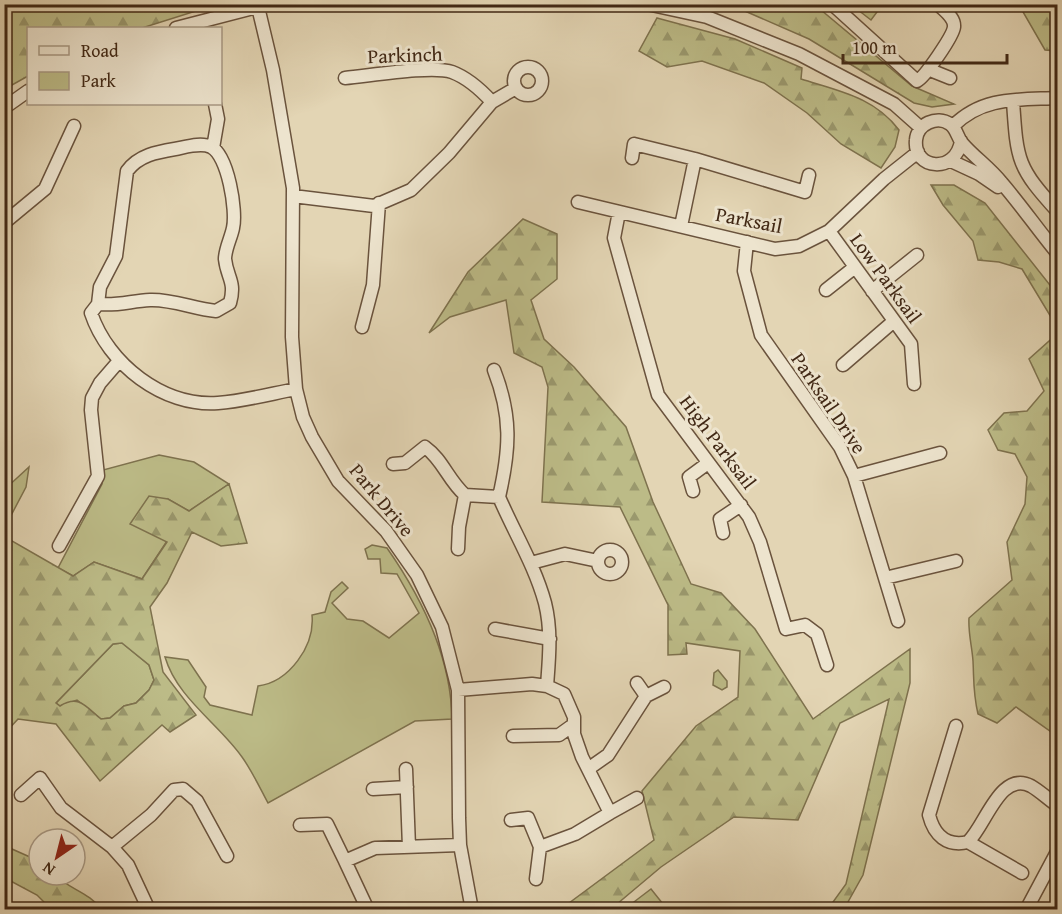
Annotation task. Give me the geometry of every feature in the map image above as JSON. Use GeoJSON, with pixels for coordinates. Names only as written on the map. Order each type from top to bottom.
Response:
{"type":"FeatureCollection","features":[{"type":"Feature","properties":{"kind":"street"},"geometry":{"type":"LineString","coordinates":[[647,4],[707,17],[799,54],[894,104],[921,128]]}},
{"type":"Feature","properties":{"kind":"street"},"geometry":{"type":"LineString","coordinates":[[832,4],[917,81],[930,70],[951,37],[954,26],[952,17],[938,4]]}},
{"type":"Feature","properties":{"kind":"street"},"geometry":{"type":"LineString","coordinates":[[180,27],[263,6]]}},
{"type":"Feature","properties":{"kind":"street","name":"Park Drive"},"geometry":{"type":"LineString","coordinates":[[263,6],[293,196],[292,337],[296,389],[303,417],[338,481],[386,531],[417,576],[442,627],[458,690],[460,845],[472,909]]}},
{"type":"Feature","properties":{"kind":"street"},"geometry":{"type":"LineString","coordinates":[[930,70],[950,78]]}},
{"type":"Feature","properties":{"kind":"street","name":"Parkinch"},"geometry":{"type":"LineString","coordinates":[[345,78],[411,71],[450,71],[479,88],[492,102]]}},
{"type":"Feature","properties":{"kind":"street"},"geometry":{"type":"LineString","coordinates":[[293,196],[374,206],[411,190],[449,153],[492,102],[516,88]]}},
{"type":"Feature","properties":{"kind":"street"},"geometry":{"type":"LineString","coordinates":[[4,108],[27,92]]}},
{"type":"Feature","properties":{"kind":"street"},"geometry":{"type":"LineString","coordinates":[[953,126],[972,110],[988,104],[1058,98]]}},
{"type":"Feature","properties":{"kind":"street"},"geometry":{"type":"LineString","coordinates":[[1013,101],[1016,153],[1025,174],[1058,212]]}},
{"type":"Feature","properties":{"kind":"street"},"geometry":{"type":"LineString","coordinates":[[213,148],[218,119],[215,105]]}},
{"type":"Feature","properties":{"kind":"street"},"geometry":{"type":"LineString","coordinates":[[961,141],[951,161],[936,165],[929,163],[918,152],[916,140],[921,128],[933,121],[947,122],[953,126],[961,141],[1001,181],[1058,254]]}},
{"type":"Feature","properties":{"kind":"street"},"geometry":{"type":"LineString","coordinates":[[4,223],[45,189],[74,126]]}},
{"type":"Feature","properties":{"kind":"street","name":"Parksail"},"geometry":{"type":"LineString","coordinates":[[632,158],[633,144],[695,159],[805,192],[809,175]]}},
{"type":"Feature","properties":{"kind":"street"},"geometry":{"type":"LineString","coordinates":[[98,304],[118,306],[149,300],[166,301],[216,311],[230,303],[234,288],[225,259],[234,227],[234,212],[223,159],[213,148],[201,145],[155,152],[134,161],[128,171],[116,256],[100,287],[98,304],[92,313],[97,330],[119,361],[152,385],[182,399],[216,403],[296,389]]}},
{"type":"Feature","properties":{"kind":"street","name":"Parksail"},"geometry":{"type":"LineString","coordinates":[[578,202],[775,249],[799,246],[829,231],[884,179],[918,152]]}},
{"type":"Feature","properties":{"kind":"street"},"geometry":{"type":"LineString","coordinates":[[681,226],[695,159]]}},
{"type":"Feature","properties":{"kind":"street"},"geometry":{"type":"LineString","coordinates":[[951,161],[989,180],[1017,203]]}},
{"type":"Feature","properties":{"kind":"street"},"geometry":{"type":"LineString","coordinates":[[362,327],[373,285],[379,203]]}},
{"type":"Feature","properties":{"kind":"street","name":"High Parksail"},"geometry":{"type":"LineString","coordinates":[[619,212],[614,238],[658,395],[741,505],[760,542],[786,629],[805,625],[817,634],[826,665]]}},
{"type":"Feature","properties":{"kind":"street","name":"Low Parksail"},"geometry":{"type":"LineString","coordinates":[[829,231],[911,344],[914,384]]}},
{"type":"Feature","properties":{"kind":"street","name":"Parksail Drive"},"geometry":{"type":"LineString","coordinates":[[747,242],[744,272],[761,335],[840,447],[854,476],[898,621]]}},
{"type":"Feature","properties":{"kind":"street"},"geometry":{"type":"LineString","coordinates":[[872,291],[917,255]]}},
{"type":"Feature","properties":{"kind":"street"},"geometry":{"type":"LineString","coordinates":[[826,290],[855,267]]}},
{"type":"Feature","properties":{"kind":"street"},"geometry":{"type":"LineString","coordinates":[[843,365],[894,321]]}},
{"type":"Feature","properties":{"kind":"street"},"geometry":{"type":"LineString","coordinates":[[59,546],[98,476],[91,410],[92,398],[100,383],[119,361]]}},
{"type":"Feature","properties":{"kind":"street"},"geometry":{"type":"LineString","coordinates":[[494,370],[503,394],[509,433],[499,496],[531,563],[545,605],[550,639],[547,686]]}},
{"type":"Feature","properties":{"kind":"street"},"geometry":{"type":"LineString","coordinates":[[393,464],[405,463],[425,447],[438,457],[447,475],[465,495],[499,496]]}},
{"type":"Feature","properties":{"kind":"street"},"geometry":{"type":"LineString","coordinates":[[854,476],[939,453]]}},
{"type":"Feature","properties":{"kind":"street"},"geometry":{"type":"LineString","coordinates":[[693,491],[689,477],[708,463]]}},
{"type":"Feature","properties":{"kind":"street"},"geometry":{"type":"LineString","coordinates":[[459,549],[459,527],[465,495]]}},
{"type":"Feature","properties":{"kind":"street"},"geometry":{"type":"LineString","coordinates":[[723,533],[720,519],[741,505]]}},
{"type":"Feature","properties":{"kind":"street"},"geometry":{"type":"LineString","coordinates":[[531,563],[565,554],[598,561]]}},
{"type":"Feature","properties":{"kind":"street"},"geometry":{"type":"LineString","coordinates":[[885,578],[956,561]]}},
{"type":"Feature","properties":{"kind":"street"},"geometry":{"type":"LineString","coordinates":[[495,629],[550,639]]}},
{"type":"Feature","properties":{"kind":"street"},"geometry":{"type":"LineString","coordinates":[[637,683],[646,696]]}},
{"type":"Feature","properties":{"kind":"street"},"geometry":{"type":"LineString","coordinates":[[458,690],[532,684],[547,686],[564,694],[574,717],[573,725],[588,769],[610,813]]}},
{"type":"Feature","properties":{"kind":"street"},"geometry":{"type":"LineString","coordinates":[[588,769],[608,755],[646,696],[664,687]]}},
{"type":"Feature","properties":{"kind":"street"},"geometry":{"type":"LineString","coordinates":[[513,736],[559,735],[573,725]]}},
{"type":"Feature","properties":{"kind":"street"},"geometry":{"type":"LineString","coordinates":[[956,726],[929,815],[931,827],[938,835],[958,844],[968,842],[1022,873]]}},
{"type":"Feature","properties":{"kind":"street"},"geometry":{"type":"LineString","coordinates":[[406,769],[409,847]]}},
{"type":"Feature","properties":{"kind":"street"},"geometry":{"type":"LineString","coordinates":[[21,795],[40,778],[61,808],[112,847],[128,865],[149,909]]}},
{"type":"Feature","properties":{"kind":"street"},"geometry":{"type":"LineString","coordinates":[[968,842],[1004,787],[1016,783],[1030,785],[1058,806]]}},
{"type":"Feature","properties":{"kind":"street"},"geometry":{"type":"LineString","coordinates":[[373,789],[407,787]]}},
{"type":"Feature","properties":{"kind":"street"},"geometry":{"type":"LineString","coordinates":[[112,847],[151,815],[174,790],[183,789],[197,801],[227,856]]}},
{"type":"Feature","properties":{"kind":"street"},"geometry":{"type":"LineString","coordinates":[[540,847],[575,834],[637,798]]}},
{"type":"Feature","properties":{"kind":"street"},"geometry":{"type":"LineString","coordinates":[[511,820],[528,819],[540,847],[536,879]]}},
{"type":"Feature","properties":{"kind":"street"},"geometry":{"type":"LineString","coordinates":[[300,825],[327,824],[368,909]]}},
{"type":"Feature","properties":{"kind":"street"},"geometry":{"type":"LineString","coordinates":[[345,861],[375,848],[460,845]]}},
{"type":"Feature","properties":{"kind":"street"},"geometry":{"type":"LineString","coordinates":[[1026,909],[1058,850]]}},
{"type":"Feature","properties":{"kind":"green space"},"geometry":{"type":"Polygon","coordinates":[[[5,4],[215,4],[145,27],[27,27],[27,77],[5,89],[5,4]]]}},
{"type":"Feature","properties":{"kind":"green space"},"geometry":{"type":"Polygon","coordinates":[[[731,5],[815,5],[912,86],[954,104],[932,107],[914,103],[809,39],[731,5]]]}},
{"type":"Feature","properties":{"kind":"green space"},"geometry":{"type":"Polygon","coordinates":[[[858,5],[877,5],[877,12],[871,20],[858,10],[858,5]]]}},
{"type":"Feature","properties":{"kind":"green space"},"geometry":{"type":"Polygon","coordinates":[[[1019,5],[1057,5],[1057,51],[1045,50],[1019,5]]]}},
{"type":"Feature","properties":{"kind":"green space"},"geometry":{"type":"Polygon","coordinates":[[[657,18],[735,39],[802,68],[801,79],[867,103],[889,119],[899,130],[895,147],[881,168],[841,144],[807,113],[764,83],[702,61],[667,67],[639,51],[657,18]]]}},
{"type":"Feature","properties":{"kind":"green space"},"geometry":{"type":"Polygon","coordinates":[[[931,185],[954,185],[985,203],[1057,294],[1057,327],[1022,269],[999,262],[978,260],[973,241],[943,205],[931,185]]]}},
{"type":"Feature","properties":{"kind":"green space"},"geometry":{"type":"Polygon","coordinates":[[[523,219],[557,234],[557,279],[531,300],[544,339],[574,367],[626,427],[653,502],[691,584],[721,593],[755,629],[813,719],[910,649],[910,683],[863,875],[844,909],[828,909],[846,884],[889,699],[840,723],[798,820],[734,817],[661,867],[611,909],[561,909],[654,840],[642,791],[696,726],[738,697],[740,651],[686,643],[687,654],[668,655],[668,605],[620,507],[542,502],[548,387],[542,367],[514,353],[506,300],[450,317],[429,333],[468,272],[523,219]]]}},
{"type":"Feature","properties":{"kind":"green space"},"geometry":{"type":"Polygon","coordinates":[[[1057,334],[1057,736],[1016,707],[997,723],[978,714],[974,693],[969,618],[1012,580],[1007,542],[1025,504],[1027,477],[1015,454],[998,450],[988,430],[1004,413],[1027,411],[1044,391],[1029,359],[1057,334]]]}},
{"type":"Feature","properties":{"kind":"green space"},"geometry":{"type":"Polygon","coordinates":[[[159,455],[194,462],[229,484],[189,511],[168,499],[167,541],[142,579],[94,562],[73,576],[58,568],[102,484],[103,470],[159,455]]]}},
{"type":"Feature","properties":{"kind":"green space"},"geometry":{"type":"Polygon","coordinates":[[[29,467],[26,487],[5,527],[5,489],[29,467]]]}},
{"type":"Feature","properties":{"kind":"green space"},"geometry":{"type":"Polygon","coordinates":[[[229,484],[247,543],[221,546],[192,532],[167,583],[150,607],[163,672],[196,715],[170,732],[162,725],[100,781],[56,724],[18,719],[5,733],[4,545],[7,538],[73,576],[94,562],[142,579],[167,542],[130,524],[149,496],[168,499],[189,511],[229,484]],[[122,643],[113,644],[56,703],[60,706],[72,701],[82,703],[101,719],[110,718],[124,706],[136,703],[149,690],[154,680],[149,665],[122,643]]]}},
{"type":"Feature","properties":{"kind":"green space"},"geometry":{"type":"Polygon","coordinates":[[[372,545],[387,548],[423,608],[446,673],[452,719],[415,721],[268,803],[242,757],[189,698],[171,672],[165,657],[188,660],[206,687],[204,697],[210,705],[252,715],[258,686],[280,678],[298,661],[309,639],[312,615],[325,612],[331,592],[342,582],[348,588],[332,603],[347,619],[363,621],[389,638],[419,613],[397,574],[381,573],[380,559],[368,559],[365,549],[372,545]]]}},
{"type":"Feature","properties":{"kind":"green space"},"geometry":{"type":"Polygon","coordinates":[[[122,643],[149,665],[154,680],[149,690],[136,703],[124,706],[110,718],[101,719],[77,700],[60,706],[56,703],[113,644],[122,643]]]}},
{"type":"Feature","properties":{"kind":"green space"},"geometry":{"type":"Polygon","coordinates":[[[718,670],[727,681],[727,687],[722,690],[713,685],[714,673],[718,670]]]}},
{"type":"Feature","properties":{"kind":"green space"},"geometry":{"type":"Polygon","coordinates":[[[5,842],[12,849],[27,856],[27,887],[72,887],[91,899],[101,909],[51,909],[37,895],[5,878],[5,842]]]}},
{"type":"Feature","properties":{"kind":"green space"},"geometry":{"type":"Polygon","coordinates":[[[651,889],[667,909],[626,909],[626,908],[651,889]]]}}]}
